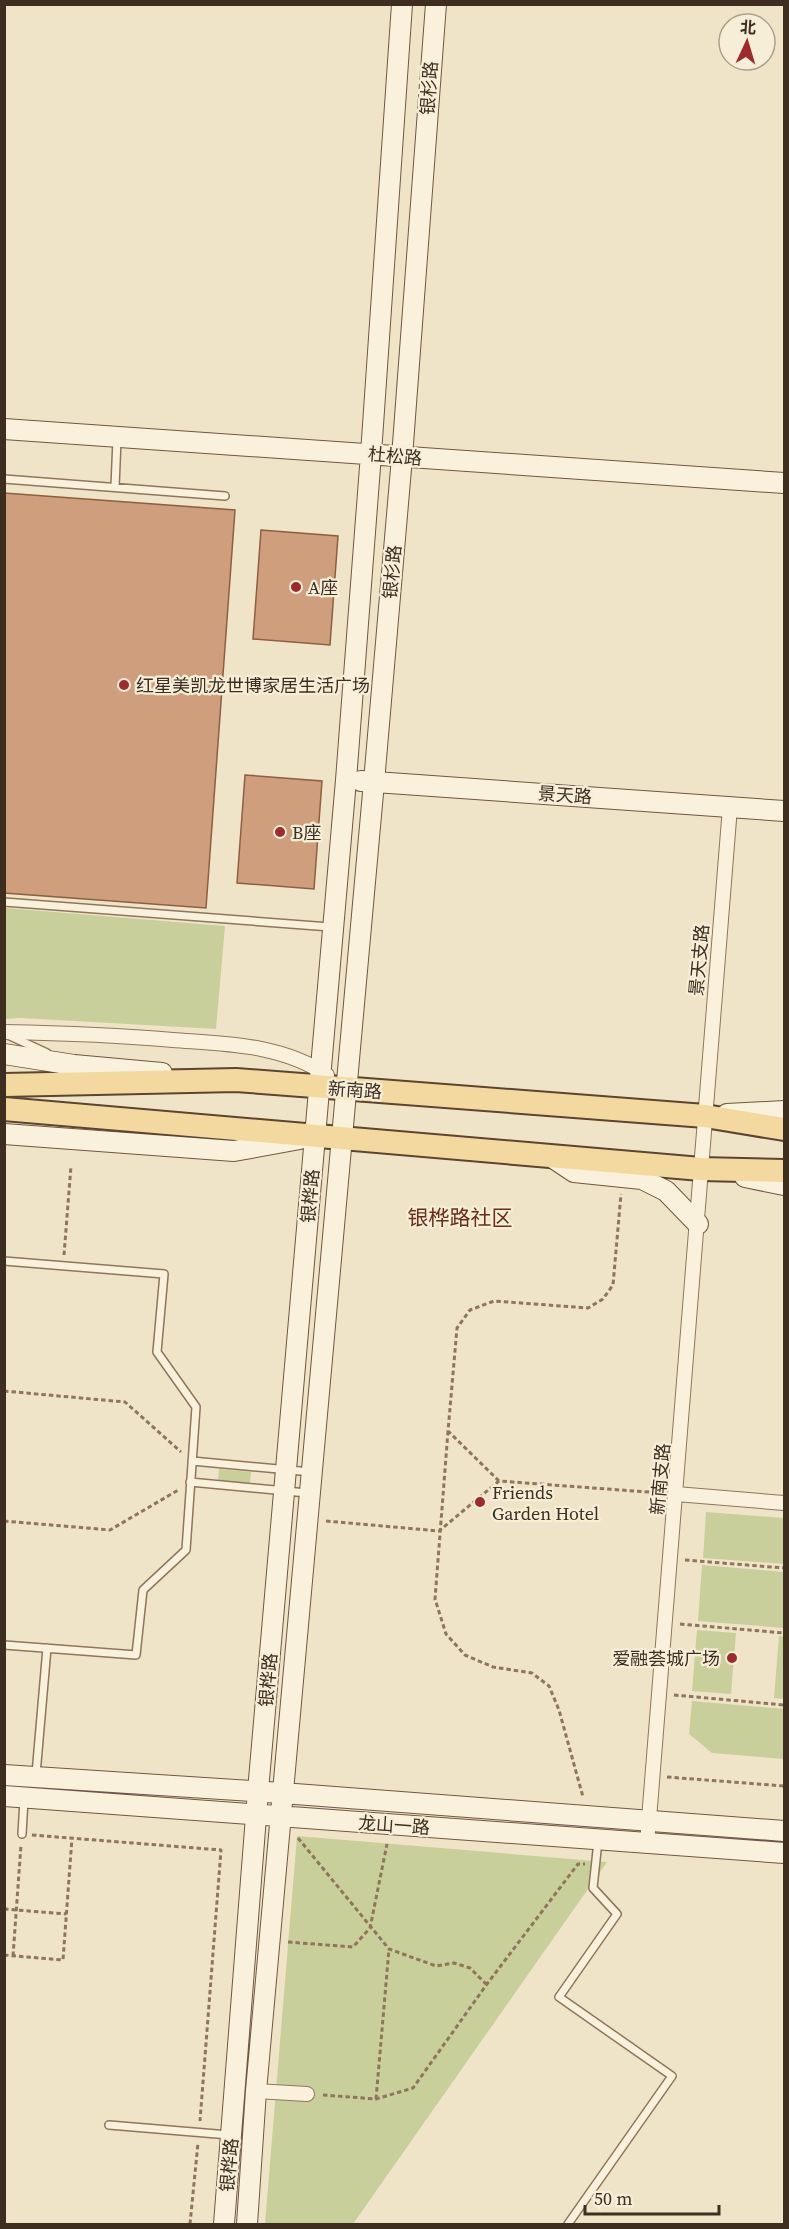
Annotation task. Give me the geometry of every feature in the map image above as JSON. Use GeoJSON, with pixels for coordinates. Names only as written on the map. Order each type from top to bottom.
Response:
{"type":"FeatureCollection","features":[{"type":"Feature","properties":{"kind":"main road","name":"银杉路"},"geometry":{"type":"LineString","coordinates":[[315,1137],[346,780],[402,4]]}},
{"type":"Feature","properties":{"kind":"main road","name":"银杉路"},"geometry":{"type":"LineString","coordinates":[[342,1139],[402,457],[436,4]]}},
{"type":"Feature","properties":{"kind":"main road","name":"杜松路"},"geometry":{"type":"LineString","coordinates":[[4,429],[784,483]]}},
{"type":"Feature","properties":{"kind":"main road","name":"景天路"},"geometry":{"type":"LineString","coordinates":[[346,780],[784,811]]}},
{"type":"Feature","properties":{"kind":"main road"},"geometry":{"type":"LineString","coordinates":[[4,1054],[74,1065]]}},
{"type":"Feature","properties":{"kind":"main road"},"geometry":{"type":"LineString","coordinates":[[4,1062],[74,1065],[236,1080]]}},
{"type":"Feature","properties":{"kind":"main road","name":"新南路"},"geometry":{"type":"LineString","coordinates":[[4,1085],[320,1079],[346,1089],[705,1116],[784,1129]]}},
{"type":"Feature","properties":{"kind":"main road"},"geometry":{"type":"LineString","coordinates":[[4,1109],[701,1169],[784,1171]]}},
{"type":"Feature","properties":{"kind":"main road","name":"新南路"},"geometry":{"type":"LineString","coordinates":[[705,1116],[784,1110]]}},
{"type":"Feature","properties":{"kind":"main road"},"geometry":{"type":"LineString","coordinates":[[4,1134],[234,1151],[315,1137]]}},
{"type":"Feature","properties":{"kind":"main road","name":"银桦路"},"geometry":{"type":"LineString","coordinates":[[224,2224],[256,1814],[315,1137]]}},
{"type":"Feature","properties":{"kind":"main road","name":"银桦路"},"geometry":{"type":"LineString","coordinates":[[247,2224],[255,2091],[342,1139]]}},
{"type":"Feature","properties":{"kind":"main road"},"geometry":{"type":"LineString","coordinates":[[550,1156],[574,1172],[642,1179],[666,1191],[698,1224]]}},
{"type":"Feature","properties":{"kind":"main road"},"geometry":{"type":"LineString","coordinates":[[701,1169],[784,1185]]}},
{"type":"Feature","properties":{"kind":"main road","name":"龙山一路"},"geometry":{"type":"LineString","coordinates":[[4,1775],[258,1791],[784,1831]]}},
{"type":"Feature","properties":{"kind":"main road","name":"龙山一路"},"geometry":{"type":"LineString","coordinates":[[4,1796],[784,1853]]}},
{"type":"Feature","properties":{"kind":"street","name":"景天支路"},"geometry":{"type":"LineString","coordinates":[[705,1116],[730,807]]}},
{"type":"Feature","properties":{"kind":"street"},"geometry":{"type":"LineString","coordinates":[[4,1033],[85,1033],[256,1047],[288,1055],[320,1079]]}},
{"type":"Feature","properties":{"kind":"street","name":"新南支路"},"geometry":{"type":"LineString","coordinates":[[647,1844],[705,1116]]}},
{"type":"Feature","properties":{"kind":"street"},"geometry":{"type":"LineString","coordinates":[[676,1494],[784,1503]]}},
{"type":"Feature","properties":{"kind":"street"},"geometry":{"type":"LineString","coordinates":[[255,2091],[306,2094]]}},
{"type":"Feature","properties":{"kind":"lane"},"geometry":{"type":"LineString","coordinates":[[114,488],[118,436]]}},
{"type":"Feature","properties":{"kind":"lane"},"geometry":{"type":"LineString","coordinates":[[4,479],[225,496]]}},
{"type":"Feature","properties":{"kind":"lane"},"geometry":{"type":"LineString","coordinates":[[4,903],[333,927]]}},
{"type":"Feature","properties":{"kind":"lane"},"geometry":{"type":"LineString","coordinates":[[4,1033],[74,1065]]}},
{"type":"Feature","properties":{"kind":"lane"},"geometry":{"type":"LineString","coordinates":[[4,1261],[164,1274],[157,1352],[196,1407],[186,1550],[143,1590],[136,1655],[4,1645]]}},
{"type":"Feature","properties":{"kind":"lane"},"geometry":{"type":"LineString","coordinates":[[192,1461],[311,1472]]}},
{"type":"Feature","properties":{"kind":"lane"},"geometry":{"type":"LineString","coordinates":[[190,1482],[309,1493]]}},
{"type":"Feature","properties":{"kind":"lane"},"geometry":{"type":"LineString","coordinates":[[36,1777],[47,1648]]}},
{"type":"Feature","properties":{"kind":"lane"},"geometry":{"type":"LineString","coordinates":[[22,1834],[24,1797]]}},
{"type":"Feature","properties":{"kind":"lane"},"geometry":{"type":"LineString","coordinates":[[568,2224],[672,2076],[559,1997],[618,1914],[593,1888],[598,1840]]}},
{"type":"Feature","properties":{"kind":"lane"},"geometry":{"type":"LineString","coordinates":[[109,2125],[231,2135]]}},
{"type":"Feature","properties":{"kind":"path"},"geometry":{"type":"LineString","coordinates":[[63,1266],[71,1166]]}},
{"type":"Feature","properties":{"kind":"path"},"geometry":{"type":"LineString","coordinates":[[588,1817],[559,1710],[549,1686],[532,1673],[493,1667],[465,1655],[446,1634],[435,1599],[457,1328],[470,1310],[494,1301],[588,1308],[603,1299],[613,1285],[622,1177]]}},
{"type":"Feature","properties":{"kind":"path"},"geometry":{"type":"LineString","coordinates":[[4,1391],[125,1402],[192,1461]]}},
{"type":"Feature","properties":{"kind":"path"},"geometry":{"type":"LineString","coordinates":[[448,1431],[499,1481],[676,1494]]}},
{"type":"Feature","properties":{"kind":"path"},"geometry":{"type":"LineString","coordinates":[[307,1520],[439,1531],[499,1481]]}},
{"type":"Feature","properties":{"kind":"path"},"geometry":{"type":"LineString","coordinates":[[4,1521],[110,1530],[190,1482]]}},
{"type":"Feature","properties":{"kind":"path"},"geometry":{"type":"LineString","coordinates":[[671,1559],[784,1568]]}},
{"type":"Feature","properties":{"kind":"path"},"geometry":{"type":"LineString","coordinates":[[666,1623],[784,1633]]}},
{"type":"Feature","properties":{"kind":"path"},"geometry":{"type":"LineString","coordinates":[[660,1694],[784,1705]]}},
{"type":"Feature","properties":{"kind":"path"},"geometry":{"type":"LineString","coordinates":[[653,1776],[784,1786]]}},
{"type":"Feature","properties":{"kind":"path"},"geometry":{"type":"LineString","coordinates":[[13,1956],[22,1834],[221,1850],[190,2224]]}},
{"type":"Feature","properties":{"kind":"path"},"geometry":{"type":"LineString","coordinates":[[297,1836],[389,1949],[436,1966],[454,1963],[470,1968],[487,1984]]}},
{"type":"Feature","properties":{"kind":"path"},"geometry":{"type":"LineString","coordinates":[[4,1955],[63,1960],[72,1838]]}},
{"type":"Feature","properties":{"kind":"path"},"geometry":{"type":"LineString","coordinates":[[288,1942],[353,1947],[370,1928],[387,1844]]}},
{"type":"Feature","properties":{"kind":"path"},"geometry":{"type":"LineString","coordinates":[[306,2094],[376,2099],[413,2088],[487,1984],[578,1864],[595,1865]]}},
{"type":"Feature","properties":{"kind":"path"},"geometry":{"type":"LineString","coordinates":[[4,1909],[66,1914]]}},
{"type":"Feature","properties":{"kind":"path"},"geometry":{"type":"LineString","coordinates":[[376,2099],[389,1949]]}},
{"type":"Feature","properties":{"kind":"green space"},"geometry":{"type":"Polygon","coordinates":[[[5,908],[225,926],[216,1029],[5,1019],[5,908]]]}},
{"type":"Feature","properties":{"kind":"green space"},"geometry":{"type":"Polygon","coordinates":[[[219,1469],[251,1472],[250,1483],[218,1481],[219,1469]]]}},
{"type":"Feature","properties":{"kind":"green space"},"geometry":{"type":"Polygon","coordinates":[[[706,1512],[784,1518],[784,1564],[703,1558],[706,1512]]]}},
{"type":"Feature","properties":{"kind":"green space"},"geometry":{"type":"Polygon","coordinates":[[[702,1565],[784,1572],[784,1628],[698,1621],[702,1565]]]}},
{"type":"Feature","properties":{"kind":"green space"},"geometry":{"type":"Polygon","coordinates":[[[697,1630],[736,1633],[731,1694],[692,1691],[697,1630]]]}},
{"type":"Feature","properties":{"kind":"green space"},"geometry":{"type":"Polygon","coordinates":[[[779,1636],[784,1637],[784,1699],[774,1698],[779,1636]]]}},
{"type":"Feature","properties":{"kind":"green space"},"geometry":{"type":"Polygon","coordinates":[[[692,1701],[784,1709],[784,1759],[712,1753],[689,1734],[692,1701]]]}},
{"type":"Feature","properties":{"kind":"green space"},"geometry":{"type":"Polygon","coordinates":[[[297,1836],[607,1862],[353,2224],[265,2224],[297,1836]]]}},
{"type":"Feature","properties":{"kind":"building","name":"红星美凯龙世博家居生活广场"},"geometry":{"type":"Polygon","coordinates":[[[4,493],[235,510],[206,908],[4,893],[4,493]]]}},
{"type":"Feature","properties":{"kind":"building","name":"A座"},"geometry":{"type":"Polygon","coordinates":[[[261,530],[338,536],[330,645],[253,639],[261,530]]]}},
{"type":"Feature","properties":{"kind":"building","name":"B座"},"geometry":{"type":"Polygon","coordinates":[[[245,775],[322,781],[314,889],[237,883],[245,775]]]}},
{"type":"Feature","properties":{"kind":"place","name":"A座"},"geometry":{"type":"Point","coordinates":[296,587]}},
{"type":"Feature","properties":{"kind":"place","name":"红星美凯龙世博家居生活广场"},"geometry":{"type":"Point","coordinates":[124,685]}},
{"type":"Feature","properties":{"kind":"place","name":"B座"},"geometry":{"type":"Point","coordinates":[280,832]}},
{"type":"Feature","properties":{"kind":"place","name":"Friends Garden Hotel"},"geometry":{"type":"Point","coordinates":[480,1502]}},
{"type":"Feature","properties":{"kind":"place","name":"爱融荟城广场"},"geometry":{"type":"Point","coordinates":[732,1658]}},
{"type":"Feature","properties":{"kind":"district","name":"银桦路社区"},"geometry":{"type":"Point","coordinates":[460,1217]}}]}
